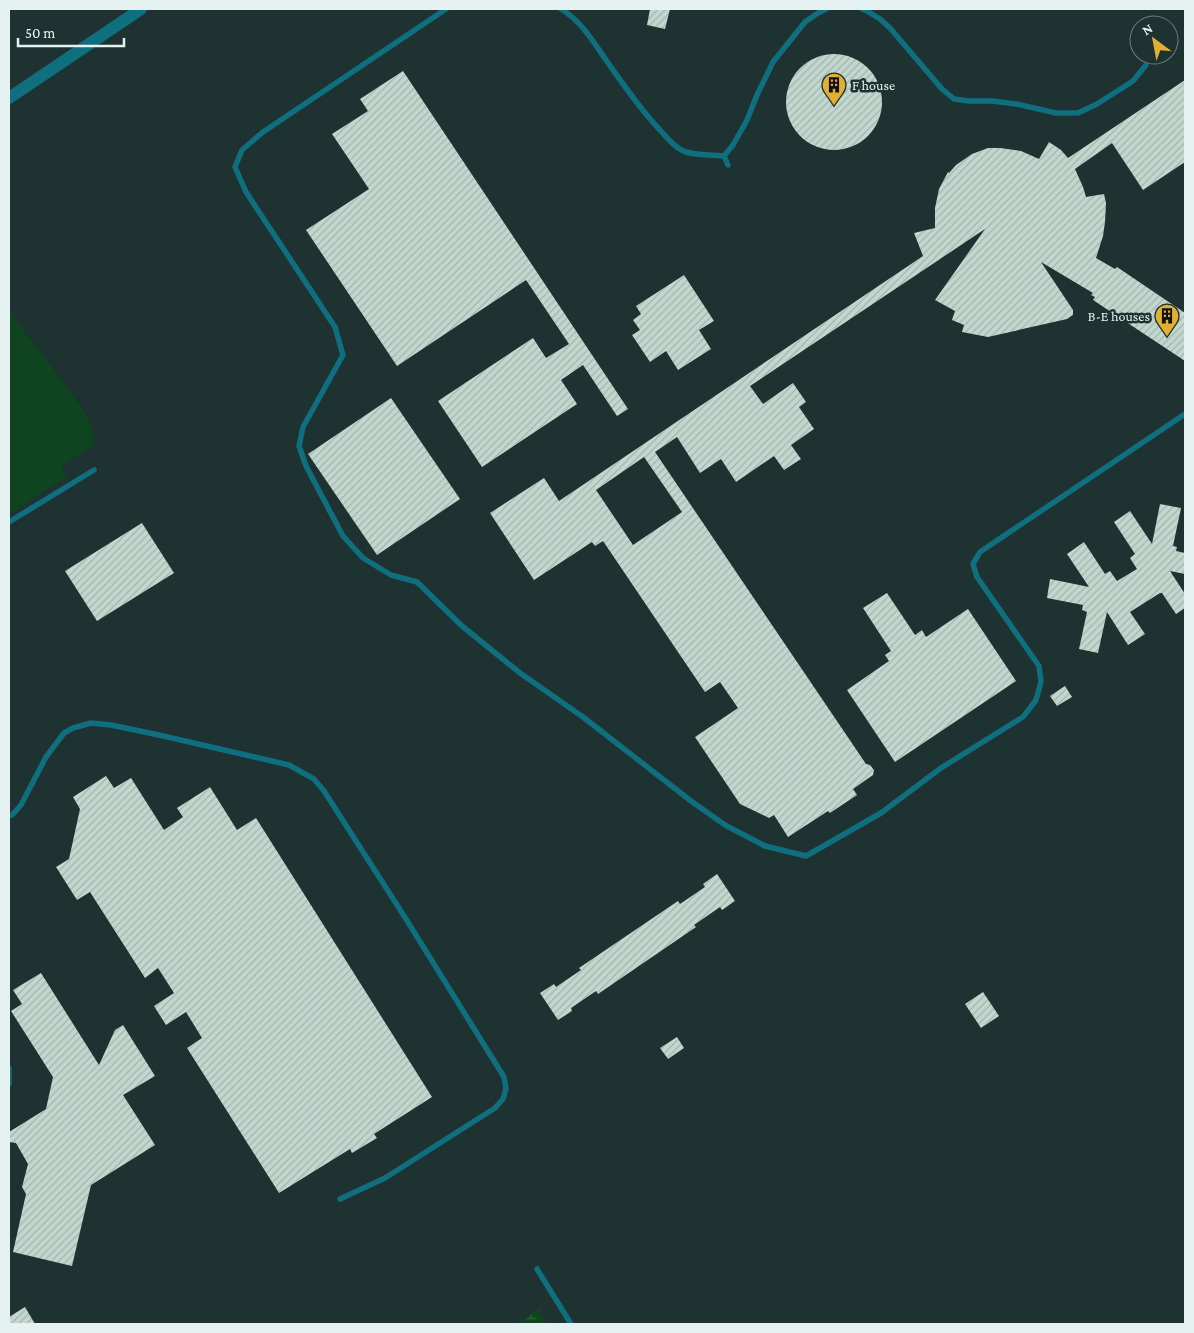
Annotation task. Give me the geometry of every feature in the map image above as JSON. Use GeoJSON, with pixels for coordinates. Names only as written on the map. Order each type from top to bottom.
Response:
{"type":"FeatureCollection","features":[{"type":"Feature","properties":{"kind":"street"},"geometry":{"type":"LineString","coordinates":[[9,98],[141,9]]}},
{"type":"Feature","properties":{"kind":"lane"},"geometry":{"type":"LineString","coordinates":[[446,9],[263,132],[242,150],[235,167],[246,192],[334,327],[342,355],[303,427],[299,446],[306,466],[343,536],[363,558],[391,575],[417,582],[462,626],[520,673],[583,717],[725,825],[765,846],[806,856],[881,813],[941,768],[1023,717],[1036,700],[1041,682],[1039,666],[977,577],[973,564],[980,552],[1185,414]]}},
{"type":"Feature","properties":{"kind":"lane"},"geometry":{"type":"LineString","coordinates":[[561,9],[572,16],[589,35],[627,89],[668,139],[684,152],[702,156],[724,156]]}},
{"type":"Feature","properties":{"kind":"lane"},"geometry":{"type":"LineString","coordinates":[[724,156],[733,145],[747,120],[772,62],[805,22],[826,9]]}},
{"type":"Feature","properties":{"kind":"lane"},"geometry":{"type":"LineString","coordinates":[[862,9],[880,19],[890,28],[942,88],[954,99],[1016,104],[1056,113],[1078,113],[1097,104],[1133,81],[1146,65]]}},
{"type":"Feature","properties":{"kind":"lane"},"geometry":{"type":"LineString","coordinates":[[724,156],[728,165]]}},
{"type":"Feature","properties":{"kind":"lane"},"geometry":{"type":"LineString","coordinates":[[9,522],[94,470]]}},
{"type":"Feature","properties":{"kind":"lane"},"geometry":{"type":"LineString","coordinates":[[9,816],[21,805],[46,757],[64,733],[73,728],[91,723],[111,725],[159,735],[289,765],[314,779],[324,791],[477,1033],[504,1077],[506,1088],[503,1099],[495,1108],[385,1178],[340,1199]]}},
{"type":"Feature","properties":{"kind":"lane"},"geometry":{"type":"LineString","coordinates":[[9,1068],[9,1084]]}},
{"type":"Feature","properties":{"kind":"lane"},"geometry":{"type":"LineString","coordinates":[[537,1269],[571,1324]]}},
{"type":"Feature","properties":{"kind":"green space"},"geometry":{"type":"Polygon","coordinates":[[[9,309],[82,408],[92,428],[94,445],[61,466],[67,477],[9,514],[9,309]]]}},
{"type":"Feature","properties":{"kind":"green space"},"geometry":{"type":"Polygon","coordinates":[[[539,1309],[547,1324],[518,1324],[539,1309]]]}},
{"type":"Feature","properties":{"kind":"building"},"geometry":{"type":"Polygon","coordinates":[[[650,9],[670,9],[665,29],[647,25],[650,9]]]}},
{"type":"Feature","properties":{"kind":"building","name":"F house"},"geometry":{"type":"Polygon","coordinates":[[[834,54],[852,58],[868,68],[878,84],[882,102],[878,120],[868,136],[852,146],[834,150],[816,146],[800,136],[790,120],[786,102],[790,84],[800,68],[816,58],[834,54]]]}},
{"type":"Feature","properties":{"kind":"building"},"geometry":{"type":"Polygon","coordinates":[[[403,71],[628,409],[617,416],[583,365],[561,380],[577,404],[482,467],[438,401],[533,338],[546,358],[569,344],[526,280],[397,366],[306,230],[369,189],[332,134],[368,111],[360,99],[403,71]]]}},
{"type":"Feature","properties":{"kind":"building"},"geometry":{"type":"Polygon","coordinates":[[[1185,80],[1185,162],[1143,190],[1112,143],[1075,169],[1086,197],[1104,194],[1106,203],[1105,222],[1096,258],[1115,269],[1117,267],[1185,313],[1185,361],[1093,300],[1095,297],[1091,295],[1093,293],[1041,262],[1073,310],[1073,315],[1067,319],[988,337],[962,332],[964,325],[952,320],[955,311],[935,300],[985,229],[750,386],[763,404],[793,383],[806,402],[799,407],[814,429],[791,445],[801,459],[784,470],[774,456],[736,482],[721,459],[700,473],[677,437],[655,452],[866,764],[870,765],[874,770],[873,775],[853,789],[857,795],[788,837],[774,815],[769,818],[740,804],[695,737],[738,708],[720,682],[705,692],[603,541],[595,546],[592,542],[534,580],[490,513],[544,478],[559,501],[923,256],[914,233],[935,228],[935,208],[939,189],[948,172],[972,154],[988,148],[1000,148],[1021,151],[1039,159],[1049,142],[1061,150],[1068,158],[1185,80]],[[644,457],[596,490],[633,545],[682,512],[644,457]]]}},
{"type":"Feature","properties":{"kind":"building"},"geometry":{"type":"Polygon","coordinates":[[[684,275],[714,321],[699,330],[711,349],[678,370],[666,351],[650,362],[632,335],[640,330],[633,320],[641,314],[636,306],[684,275]]]}},
{"type":"Feature","properties":{"kind":"building"},"geometry":{"type":"Polygon","coordinates":[[[391,398],[460,499],[377,555],[308,454],[391,398]]]}},
{"type":"Feature","properties":{"kind":"building"},"geometry":{"type":"Polygon","coordinates":[[[1160,504],[1181,508],[1173,546],[1177,547],[1176,551],[1185,553],[1185,574],[1170,571],[1185,594],[1185,608],[1176,614],[1162,593],[1160,593],[1130,612],[1145,634],[1128,645],[1107,612],[1098,653],[1079,649],[1087,612],[1082,610],[1083,605],[1047,598],[1050,579],[1089,587],[1067,554],[1084,542],[1105,574],[1110,571],[1117,581],[1137,569],[1130,558],[1135,554],[1114,522],[1130,511],[1152,544],[1160,504]]]}},
{"type":"Feature","properties":{"kind":"building"},"geometry":{"type":"Polygon","coordinates":[[[142,523],[174,573],[97,621],[65,571],[142,523]]]}},
{"type":"Feature","properties":{"kind":"building"},"geometry":{"type":"Polygon","coordinates":[[[887,593],[915,635],[922,630],[926,637],[968,609],[1016,681],[895,762],[847,690],[889,661],[885,655],[891,651],[863,608],[887,593]]]}},
{"type":"Feature","properties":{"kind":"building"},"geometry":{"type":"Polygon","coordinates":[[[1065,686],[1072,697],[1057,706],[1050,696],[1065,686]]]}},
{"type":"Feature","properties":{"kind":"building"},"geometry":{"type":"Polygon","coordinates":[[[106,776],[114,788],[131,778],[164,830],[183,817],[177,808],[210,787],[237,830],[256,818],[432,1097],[374,1134],[377,1138],[352,1153],[350,1149],[279,1193],[187,1048],[202,1038],[186,1012],[166,1025],[154,1006],[174,993],[158,968],[145,978],[90,892],[77,900],[56,867],[69,859],[80,809],[73,797],[106,776]]]}},
{"type":"Feature","properties":{"kind":"building"},"geometry":{"type":"Polygon","coordinates":[[[717,874],[735,901],[722,910],[720,907],[694,925],[696,927],[598,994],[596,991],[571,1008],[572,1011],[558,1020],[540,993],[554,984],[556,987],[581,970],[579,968],[678,901],[680,904],[705,887],[703,884],[717,874]]]}},
{"type":"Feature","properties":{"kind":"building"},"geometry":{"type":"Polygon","coordinates":[[[41,973],[99,1065],[115,1030],[123,1025],[155,1076],[123,1095],[155,1145],[91,1185],[72,1266],[13,1252],[26,1194],[22,1187],[28,1164],[16,1143],[9,1142],[9,1132],[46,1109],[53,1077],[11,1011],[22,1004],[13,990],[41,973]]]}},
{"type":"Feature","properties":{"kind":"building"},"geometry":{"type":"Polygon","coordinates":[[[983,992],[999,1016],[981,1028],[965,1004],[983,992]]]}},
{"type":"Feature","properties":{"kind":"building"},"geometry":{"type":"Polygon","coordinates":[[[677,1037],[684,1048],[668,1059],[660,1048],[677,1037]]]}},
{"type":"Feature","properties":{"kind":"building"},"geometry":{"type":"Polygon","coordinates":[[[25,1307],[35,1324],[9,1324],[9,1317],[25,1307]]]}},
{"type":"Feature","properties":{"kind":"place","name":"F house"},"geometry":{"type":"Point","coordinates":[834,106]}},
{"type":"Feature","properties":{"kind":"place","name":"B-E houses"},"geometry":{"type":"Point","coordinates":[1167,337]}}]}
